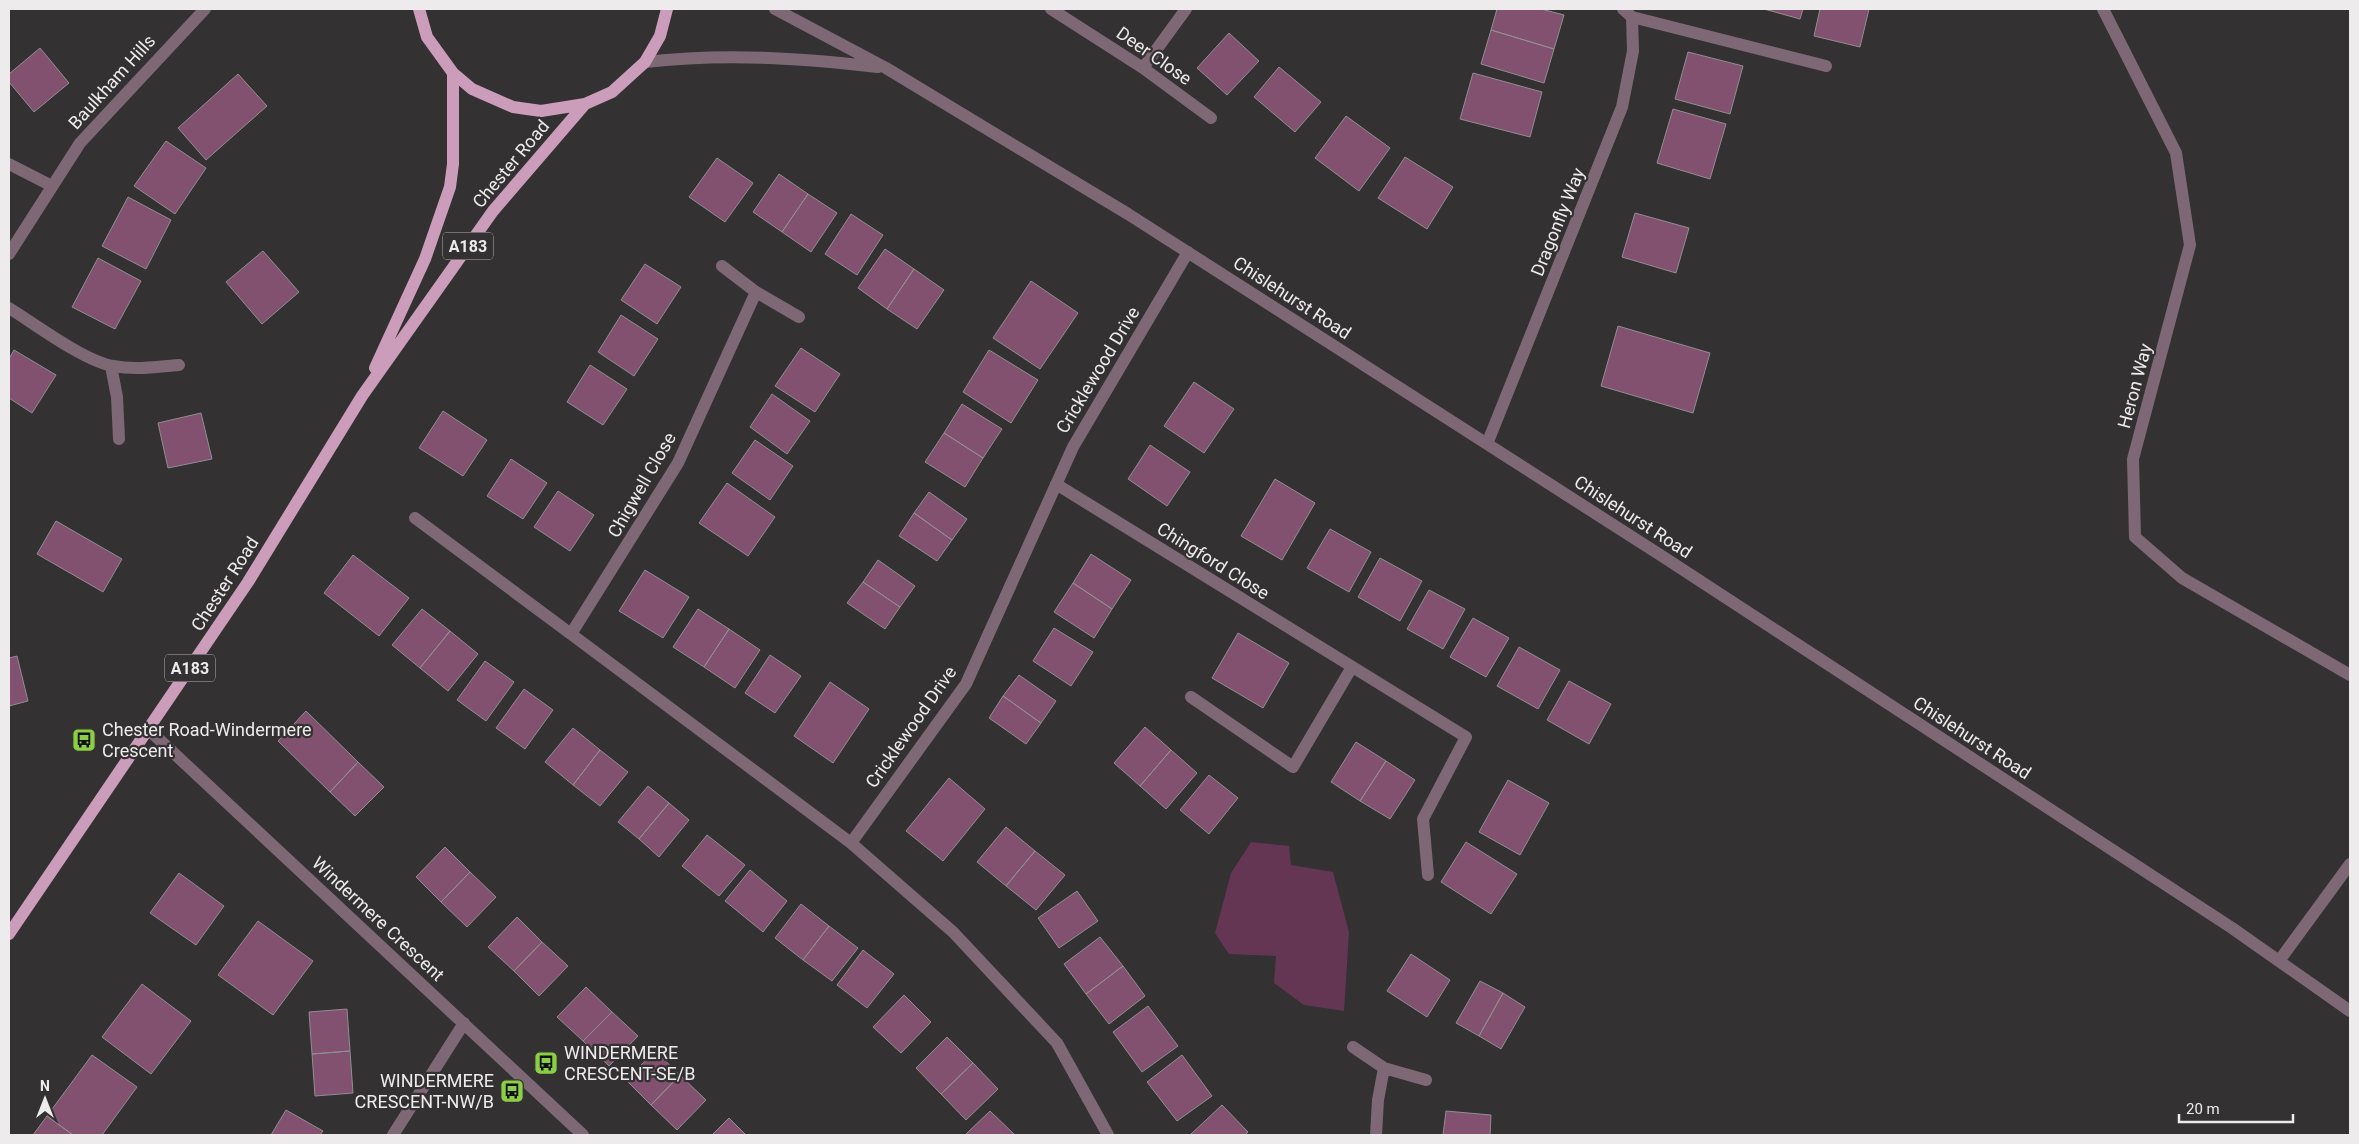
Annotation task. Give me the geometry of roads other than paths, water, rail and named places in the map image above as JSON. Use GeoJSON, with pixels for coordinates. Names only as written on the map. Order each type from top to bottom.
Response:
{"type":"FeatureCollection","features":[{"type":"Feature","properties":{"kind":"main road"},"geometry":{"type":"LineString","coordinates":[[419,9],[427,37],[453,73],[472,89],[513,107],[541,111],[585,104],[612,92],[645,62],[660,36],[667,9]]}},
{"type":"Feature","properties":{"kind":"main road","name":"Chester Road"},"geometry":{"type":"LineString","coordinates":[[362,396],[424,259],[450,188],[453,164],[453,73]]}},
{"type":"Feature","properties":{"kind":"main road","name":"Chester Road"},"geometry":{"type":"LineString","coordinates":[[9,934],[248,582],[362,396],[493,211],[585,104]]}},
{"type":"Feature","properties":{"kind":"street","name":"Baulkham Hills"},"geometry":{"type":"LineString","coordinates":[[9,254],[80,143],[205,9]]}},
{"type":"Feature","properties":{"kind":"street","name":"Chislehurst Road"},"geometry":{"type":"LineString","coordinates":[[776,9],[886,68],[1188,252],[1673,563],[2279,961],[2350,1011]]}},
{"type":"Feature","properties":{"kind":"street","name":"Deer Close"},"geometry":{"type":"LineString","coordinates":[[1051,9],[1144,68],[1211,118]]}},
{"type":"Feature","properties":{"kind":"street"},"geometry":{"type":"LineString","coordinates":[[1144,68],[1186,9]]}},
{"type":"Feature","properties":{"kind":"street","name":"Heron Way"},"geometry":{"type":"LineString","coordinates":[[2103,9],[2176,153],[2190,245],[2133,459],[2135,537],[2182,578],[2350,675]]}},
{"type":"Feature","properties":{"kind":"street"},"geometry":{"type":"LineString","coordinates":[[1627,13],[1826,66]]}},
{"type":"Feature","properties":{"kind":"street","name":"Dragonfly Way"},"geometry":{"type":"LineString","coordinates":[[1487,444],[1622,107],[1633,51],[1627,13]]}},
{"type":"Feature","properties":{"kind":"street"},"geometry":{"type":"LineString","coordinates":[[645,62],[696,56],[750,56],[814,60],[886,68]]}},
{"type":"Feature","properties":{"kind":"street"},"geometry":{"type":"LineString","coordinates":[[9,164],[52,186]]}},
{"type":"Feature","properties":{"kind":"street","name":"Cricklewood Drive"},"geometry":{"type":"LineString","coordinates":[[852,843],[966,684],[1073,447],[1188,252]]}},
{"type":"Feature","properties":{"kind":"street"},"geometry":{"type":"LineString","coordinates":[[722,266],[756,292],[799,317]]}},
{"type":"Feature","properties":{"kind":"street","name":"Chigwell Close"},"geometry":{"type":"LineString","coordinates":[[571,634],[678,463],[756,292]]}},
{"type":"Feature","properties":{"kind":"street"},"geometry":{"type":"LineString","coordinates":[[9,308],[78,351],[111,366],[140,368],[179,365]]}},
{"type":"Feature","properties":{"kind":"street"},"geometry":{"type":"LineString","coordinates":[[111,366],[117,397],[119,439]]}},
{"type":"Feature","properties":{"kind":"street","name":"Chingford Close"},"geometry":{"type":"LineString","coordinates":[[1056,484],[1466,737],[1423,819],[1428,875]]}},
{"type":"Feature","properties":{"kind":"street"},"geometry":{"type":"LineString","coordinates":[[415,518],[852,843],[953,932],[1057,1042],[1108,1135]]}},
{"type":"Feature","properties":{"kind":"street"},"geometry":{"type":"LineString","coordinates":[[1191,697],[1293,767],[1352,667]]}},
{"type":"Feature","properties":{"kind":"street","name":"Windermere Crescent"},"geometry":{"type":"LineString","coordinates":[[149,730],[583,1135]]}},
{"type":"Feature","properties":{"kind":"street"},"geometry":{"type":"LineString","coordinates":[[2279,961],[2350,864]]}},
{"type":"Feature","properties":{"kind":"street"},"geometry":{"type":"LineString","coordinates":[[393,1135],[464,1023]]}},
{"type":"Feature","properties":{"kind":"street"},"geometry":{"type":"LineString","coordinates":[[1353,1047],[1384,1068],[1426,1080]]}},
{"type":"Feature","properties":{"kind":"street"},"geometry":{"type":"LineString","coordinates":[[1376,1135],[1378,1100],[1384,1068]]}},
{"type":"Feature","properties":{"kind":"place","name":"Chester Road-Windermere Crescent"},"geometry":{"type":"Point","coordinates":[84,740]}},
{"type":"Feature","properties":{"kind":"place","name":"WINDERMERE CRESCENT-SE/B"},"geometry":{"type":"Point","coordinates":[546,1063]}},
{"type":"Feature","properties":{"kind":"place","name":"WINDERMERE CRESCENT-NW/B"},"geometry":{"type":"Point","coordinates":[512,1091]}}]}
